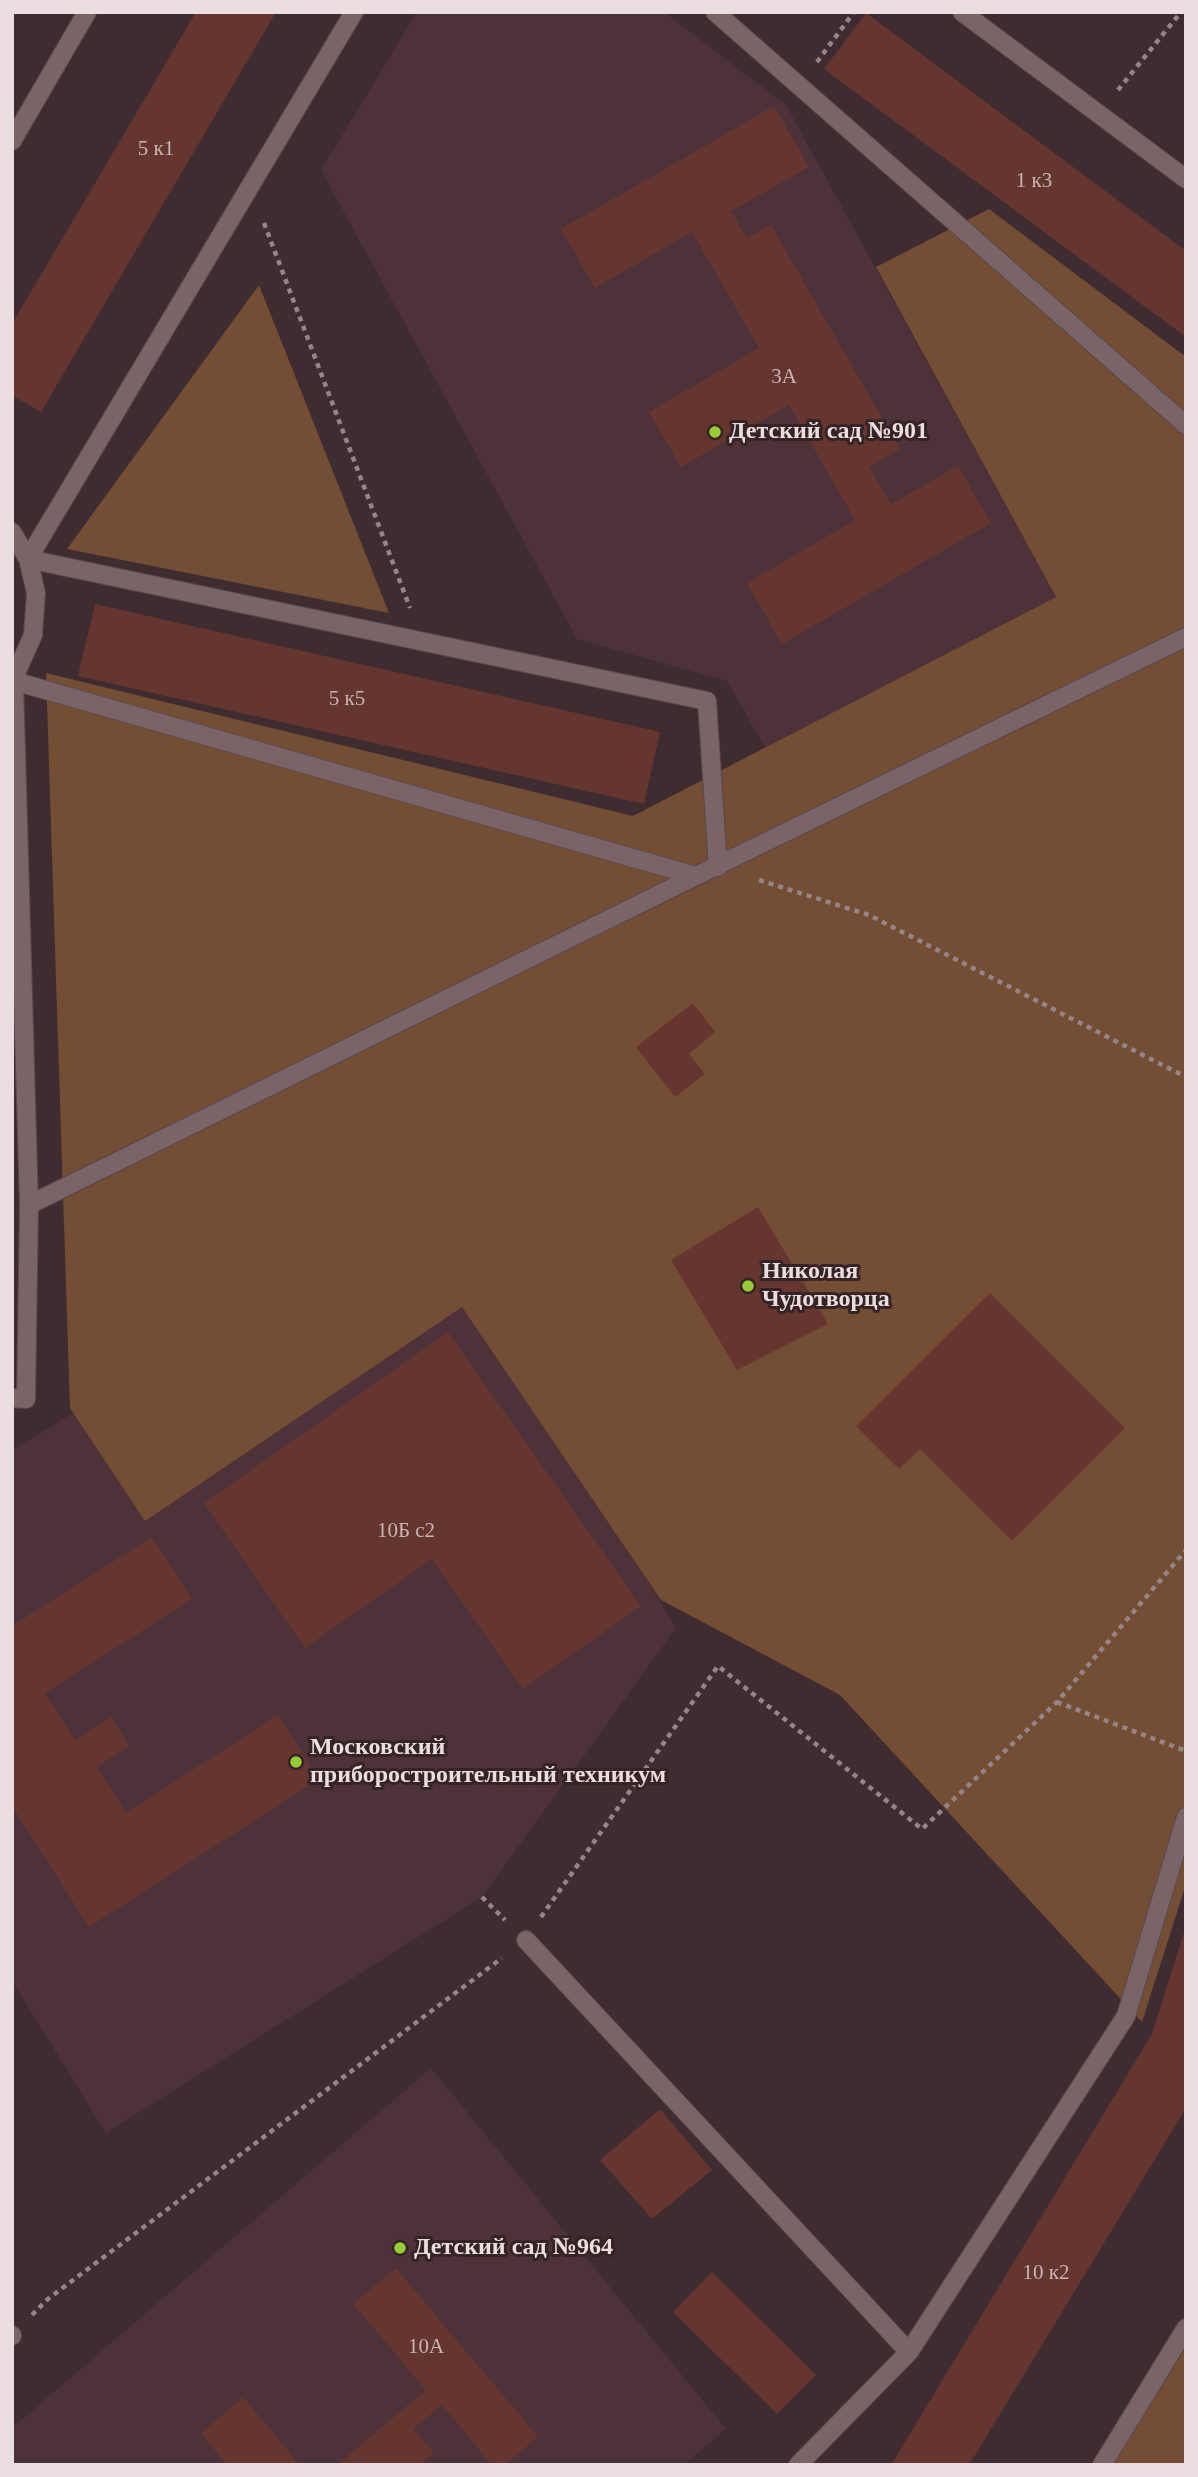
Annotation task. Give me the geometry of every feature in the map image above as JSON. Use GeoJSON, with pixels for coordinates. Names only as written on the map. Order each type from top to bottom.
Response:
{"type":"FeatureCollection","features":[{"type":"Feature","properties":{"kind":"lane"},"geometry":{"type":"LineString","coordinates":[[12,141],[87,12]]}},
{"type":"Feature","properties":{"kind":"lane"},"geometry":{"type":"LineString","coordinates":[[28,559],[354,12]]}},
{"type":"Feature","properties":{"kind":"lane"},"geometry":{"type":"LineString","coordinates":[[715,12],[1186,425]]}},
{"type":"Feature","properties":{"kind":"lane"},"geometry":{"type":"LineString","coordinates":[[962,12],[1186,179]]}},
{"type":"Feature","properties":{"kind":"lane"},"geometry":{"type":"LineString","coordinates":[[12,532],[28,559],[36,593],[33,635],[13,681],[29,1205],[26,1399],[12,1398]]}},
{"type":"Feature","properties":{"kind":"lane"},"geometry":{"type":"LineString","coordinates":[[28,559],[707,701],[718,867]]}},
{"type":"Feature","properties":{"kind":"lane"},"geometry":{"type":"LineString","coordinates":[[29,1205],[1186,637]]}},
{"type":"Feature","properties":{"kind":"lane"},"geometry":{"type":"LineString","coordinates":[[13,681],[696,876]]}},
{"type":"Feature","properties":{"kind":"lane"},"geometry":{"type":"LineString","coordinates":[[799,2465],[909,2353],[1126,2016],[1186,1817]]}},
{"type":"Feature","properties":{"kind":"lane"},"geometry":{"type":"LineString","coordinates":[[526,1940],[909,2353]]}},
{"type":"Feature","properties":{"kind":"lane"},"geometry":{"type":"LineString","coordinates":[[1102,2465],[1186,2328]]}},
{"type":"Feature","properties":{"kind":"path"},"geometry":{"type":"LineString","coordinates":[[814,66],[854,12]]}},
{"type":"Feature","properties":{"kind":"path"},"geometry":{"type":"LineString","coordinates":[[1116,92],[1181,12]]}},
{"type":"Feature","properties":{"kind":"path"},"geometry":{"type":"LineString","coordinates":[[250,187],[423,642]]}},
{"type":"Feature","properties":{"kind":"path"},"geometry":{"type":"LineString","coordinates":[[718,867],[869,915],[1186,1077]]}},
{"type":"Feature","properties":{"kind":"path"},"geometry":{"type":"LineString","coordinates":[[48,2299],[526,1940],[718,1666],[922,1829],[1057,1702],[1186,1550]]}},
{"type":"Feature","properties":{"kind":"path"},"geometry":{"type":"LineString","coordinates":[[1057,1702],[1186,1751]]}},
{"type":"Feature","properties":{"kind":"shaded area","name":"Детский сад №901"},"geometry":{"type":"Polygon","coordinates":[[[417,12],[664,12],[786,105],[1056,597],[765,748],[727,681],[577,639],[321,170],[417,12]]]}},
{"type":"Feature","properties":{"kind":"shaded area"},"geometry":{"type":"Polygon","coordinates":[[[989,209],[1186,357],[1186,1884],[1142,2022],[840,1695],[661,1600],[462,1307],[145,1521],[70,1408],[46,673],[633,816],[1056,597],[876,267],[989,209]]]}},
{"type":"Feature","properties":{"kind":"shaded area"},"geometry":{"type":"Polygon","coordinates":[[[259,285],[389,613],[67,549],[259,285]]]}},
{"type":"Feature","properties":{"kind":"shaded area","name":"Московский приборостроительный техникум"},"geometry":{"type":"Polygon","coordinates":[[[420,1204],[676,1628],[482,1897],[106,2133],[12,1981],[12,1450],[420,1204]]]}},
{"type":"Feature","properties":{"kind":"shaded area","name":"Детский сад №964"},"geometry":{"type":"Polygon","coordinates":[[[431,2068],[726,2429],[684,2465],[12,2465],[12,2428],[431,2068]]]}},
{"type":"Feature","properties":{"kind":"shaded area"},"geometry":{"type":"Polygon","coordinates":[[[1186,2347],[1186,2465],[1113,2465],[1186,2347]]]}},
{"type":"Feature","properties":{"kind":"building"},"geometry":{"type":"Polygon","coordinates":[[[196,12],[276,12],[41,412],[12,395],[12,324],[196,12]]]}},
{"type":"Feature","properties":{"kind":"building"},"geometry":{"type":"Polygon","coordinates":[[[866,13],[1186,251],[1186,337],[824,69],[866,13]]]}},
{"type":"Feature","properties":{"kind":"building"},"geometry":{"type":"Polygon","coordinates":[[[774,106],[809,167],[731,211],[747,238],[771,225],[900,449],[869,467],[891,504],[958,466],[991,523],[782,644],[747,583],[855,520],[789,405],[681,467],[649,412],[759,348],[692,232],[595,288],[561,229],[774,106]]]}},
{"type":"Feature","properties":{"kind":"building"},"geometry":{"type":"Polygon","coordinates":[[[95,604],[660,732],[644,804],[78,676],[95,604]]]}},
{"type":"Feature","properties":{"kind":"building"},"geometry":{"type":"Polygon","coordinates":[[[693,1003],[715,1032],[689,1054],[705,1074],[675,1097],[636,1047],[693,1003]]]}},
{"type":"Feature","properties":{"kind":"building"},"geometry":{"type":"Polygon","coordinates":[[[758,1207],[828,1324],[737,1370],[671,1260],[758,1207]]]}},
{"type":"Feature","properties":{"kind":"building"},"geometry":{"type":"Polygon","coordinates":[[[990,1293],[1125,1428],[1012,1541],[920,1449],[899,1469],[856,1426],[990,1293]]]}},
{"type":"Feature","properties":{"kind":"building"},"geometry":{"type":"Polygon","coordinates":[[[448,1332],[641,1606],[523,1689],[432,1559],[305,1648],[204,1503],[448,1332]]]}},
{"type":"Feature","properties":{"kind":"building"},"geometry":{"type":"Polygon","coordinates":[[[152,1537],[192,1599],[45,1693],[75,1740],[111,1717],[129,1746],[97,1767],[126,1813],[278,1715],[319,1779],[89,1927],[12,1806],[12,1626],[152,1537]]]}},
{"type":"Feature","properties":{"kind":"building"},"geometry":{"type":"Polygon","coordinates":[[[1186,1926],[1186,2108],[969,2465],[891,2465],[1152,2034],[1186,1926]]]}},
{"type":"Feature","properties":{"kind":"building"},"geometry":{"type":"Polygon","coordinates":[[[660,2109],[712,2170],[652,2219],[600,2160],[660,2109]]]}},
{"type":"Feature","properties":{"kind":"building"},"geometry":{"type":"Polygon","coordinates":[[[396,2268],[538,2437],[504,2465],[492,2465],[442,2405],[413,2429],[434,2453],[420,2465],[337,2465],[426,2390],[353,2304],[396,2268]]]}},
{"type":"Feature","properties":{"kind":"building"},"geometry":{"type":"Polygon","coordinates":[[[712,2272],[816,2375],[777,2414],[673,2312],[712,2272]]]}},
{"type":"Feature","properties":{"kind":"building"},"geometry":{"type":"Polygon","coordinates":[[[243,2397],[300,2465],[227,2465],[201,2433],[243,2397]]]}},
{"type":"Feature","properties":{"kind":"place","name":"Детский сад №901"},"geometry":{"type":"Point","coordinates":[715,432]}},
{"type":"Feature","properties":{"kind":"place","name":"Николая Чудотворца"},"geometry":{"type":"Point","coordinates":[748,1286]}},
{"type":"Feature","properties":{"kind":"place","name":"Московский приборостроительный техникум"},"geometry":{"type":"Point","coordinates":[296,1762]}},
{"type":"Feature","properties":{"kind":"place","name":"Детский сад №964"},"geometry":{"type":"Point","coordinates":[400,2248]}}]}
